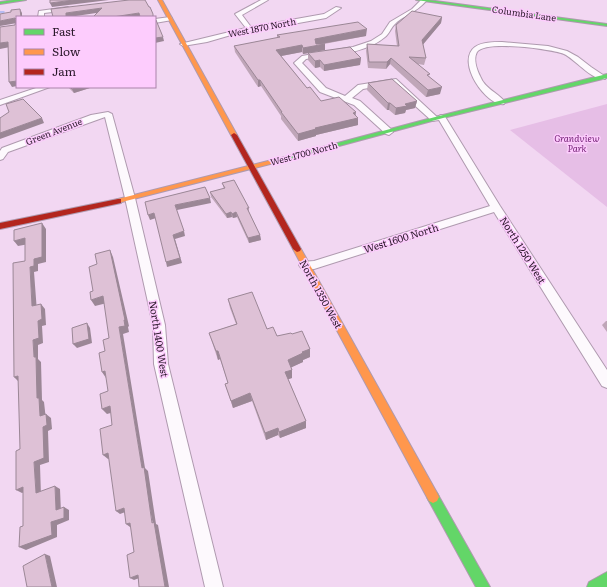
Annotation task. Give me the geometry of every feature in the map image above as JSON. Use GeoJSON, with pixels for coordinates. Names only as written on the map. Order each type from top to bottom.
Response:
{"type":"FeatureCollection","features":[{"type":"Feature","properties":{"kind":"street"},"geometry":{"type":"LineString","coordinates":[[0,3],[24,0]]}},
{"type":"Feature","properties":{"kind":"street","name":"North 1350 West"},"geometry":{"type":"LineString","coordinates":[[160,0],[251,168],[483,587]]}},
{"type":"Feature","properties":{"kind":"street"},"geometry":{"type":"LineString","coordinates":[[250,30],[238,14],[265,0]]}},
{"type":"Feature","properties":{"kind":"street","name":"Columbia Lane"},"geometry":{"type":"LineString","coordinates":[[418,0],[454,2],[607,25]]}},
{"type":"Feature","properties":{"kind":"street"},"geometry":{"type":"LineString","coordinates":[[389,132],[362,106],[347,98],[330,94],[322,90],[298,64],[298,61],[304,57],[354,49],[373,42],[384,34],[392,23],[414,10],[423,0]]}},
{"type":"Feature","properties":{"kind":"street"},"geometry":{"type":"LineString","coordinates":[[41,15],[72,8]]}},
{"type":"Feature","properties":{"kind":"street","name":"West 1870 North"},"geometry":{"type":"LineString","coordinates":[[184,44],[326,16],[338,8]]}},
{"type":"Feature","properties":{"kind":"street"},"geometry":{"type":"LineString","coordinates":[[156,21],[170,19]]}},
{"type":"Feature","properties":{"kind":"street"},"geometry":{"type":"LineString","coordinates":[[502,102],[481,86],[477,80],[472,62],[473,52],[477,48],[494,44],[548,48],[565,52],[576,58],[588,69],[605,76]]}},
{"type":"Feature","properties":{"kind":"street","name":"West 1700 North"},"geometry":{"type":"LineString","coordinates":[[0,226],[130,198],[251,168],[438,118],[605,76]]}},
{"type":"Feature","properties":{"kind":"street","name":"North 1250 West"},"geometry":{"type":"LineString","coordinates":[[347,98],[361,87],[393,81],[438,118],[607,382]]}},
{"type":"Feature","properties":{"kind":"street"},"geometry":{"type":"LineString","coordinates":[[0,103],[43,88]]}},
{"type":"Feature","properties":{"kind":"street","name":"Green Avenue"},"geometry":{"type":"LineString","coordinates":[[1,155],[5,150],[94,117],[108,114]]}},
{"type":"Feature","properties":{"kind":"street","name":"North 1400 West"},"geometry":{"type":"LineString","coordinates":[[108,114],[130,198],[159,325],[161,364],[214,587]]}},
{"type":"Feature","properties":{"kind":"street","name":"West 1600 North"},"geometry":{"type":"LineString","coordinates":[[305,265],[314,265],[496,208]]}},
{"type":"Feature","properties":{"kind":"street"},"geometry":{"type":"LineString","coordinates":[[594,587],[607,579]]}},
{"type":"Feature","properties":{"kind":"green space","name":"Grandview Park"},"geometry":{"type":"Polygon","coordinates":[[[607,104],[607,207],[510,130],[607,104]]]}},
{"type":"Feature","properties":{"kind":"building"},"geometry":{"type":"Polygon","coordinates":[[[50,0],[74,0],[50,3],[50,0]]]}},
{"type":"Feature","properties":{"kind":"building"},"geometry":{"type":"Polygon","coordinates":[[[129,0],[145,0],[150,7],[153,16],[140,16],[139,13],[120,16],[94,16],[102,8],[66,13],[66,16],[53,16],[51,9],[129,0]]]}},
{"type":"Feature","properties":{"kind":"building"},"geometry":{"type":"Polygon","coordinates":[[[20,9],[21,16],[16,16],[16,19],[0,21],[0,14],[11,12],[11,10],[20,9]]]}},
{"type":"Feature","properties":{"kind":"building"},"geometry":{"type":"Polygon","coordinates":[[[412,11],[442,17],[422,40],[426,58],[409,57],[430,74],[427,75],[442,87],[428,90],[391,58],[387,62],[369,62],[367,44],[399,46],[396,25],[412,11]]]}},
{"type":"Feature","properties":{"kind":"building"},"geometry":{"type":"Polygon","coordinates":[[[16,19],[16,81],[9,82],[8,42],[0,43],[0,27],[15,25],[16,19]]]}},
{"type":"Feature","properties":{"kind":"building"},"geometry":{"type":"Polygon","coordinates":[[[156,20],[163,37],[156,38],[156,20]]]}},
{"type":"Feature","properties":{"kind":"building"},"geometry":{"type":"Polygon","coordinates":[[[358,22],[367,29],[315,39],[316,44],[325,44],[303,48],[302,45],[276,50],[307,88],[310,87],[321,101],[339,97],[356,112],[353,113],[358,118],[315,128],[316,129],[298,134],[234,46],[280,37],[277,35],[358,22]]]}},
{"type":"Feature","properties":{"kind":"building"},"geometry":{"type":"Polygon","coordinates":[[[350,47],[361,58],[324,65],[320,60],[315,61],[308,53],[350,47]]]}},
{"type":"Feature","properties":{"kind":"building"},"geometry":{"type":"Polygon","coordinates":[[[392,79],[417,101],[405,104],[407,106],[396,108],[388,103],[368,83],[392,79]]]}},
{"type":"Feature","properties":{"kind":"building"},"geometry":{"type":"Polygon","coordinates":[[[23,99],[42,118],[0,133],[0,118],[9,112],[6,104],[23,99]]]}},
{"type":"Feature","properties":{"kind":"building"},"geometry":{"type":"Polygon","coordinates":[[[234,180],[249,208],[247,208],[260,235],[248,238],[236,212],[226,214],[210,192],[225,188],[222,183],[234,180]]]}},
{"type":"Feature","properties":{"kind":"building"},"geometry":{"type":"Polygon","coordinates":[[[205,187],[210,198],[175,205],[184,231],[173,235],[180,258],[166,262],[154,213],[148,215],[145,202],[205,187]]]}},
{"type":"Feature","properties":{"kind":"building"},"geometry":{"type":"Polygon","coordinates":[[[42,223],[42,257],[34,259],[34,266],[30,267],[32,306],[41,304],[42,319],[38,321],[39,338],[33,340],[34,357],[36,357],[37,398],[39,398],[40,416],[46,414],[47,425],[43,427],[44,458],[34,462],[36,493],[55,486],[56,510],[64,507],[64,518],[51,522],[52,535],[19,547],[20,527],[23,526],[23,487],[16,490],[16,451],[20,449],[18,376],[14,377],[13,263],[25,261],[25,238],[14,241],[14,230],[42,223]]]}},
{"type":"Feature","properties":{"kind":"building"},"geometry":{"type":"Polygon","coordinates":[[[110,250],[125,320],[125,326],[119,327],[142,468],[144,467],[152,523],[154,522],[165,587],[139,587],[138,575],[130,578],[127,555],[134,552],[130,523],[126,524],[124,508],[116,511],[108,453],[103,455],[100,429],[112,425],[110,406],[102,409],[100,394],[108,391],[105,371],[102,372],[99,353],[105,351],[103,340],[109,338],[103,296],[91,300],[90,292],[93,291],[89,267],[97,264],[95,254],[110,250]]]}},
{"type":"Feature","properties":{"kind":"building"},"geometry":{"type":"Polygon","coordinates":[[[252,292],[267,329],[273,327],[277,336],[302,331],[310,349],[288,360],[292,370],[285,372],[306,421],[279,432],[278,428],[265,433],[250,393],[231,401],[225,384],[228,383],[218,351],[216,351],[209,333],[237,324],[228,299],[252,292]]]}},
{"type":"Feature","properties":{"kind":"building"},"geometry":{"type":"Polygon","coordinates":[[[87,323],[89,339],[73,344],[72,328],[87,323]]]}},
{"type":"Feature","properties":{"kind":"building"},"geometry":{"type":"Polygon","coordinates":[[[45,554],[52,587],[27,587],[23,566],[45,554]]]}},
{"type":"Feature","properties":{"kind":"traffic: fast"},"geometry":{"type":"LineString","coordinates":[[0,3],[24,0]]}},
{"type":"Feature","properties":{"kind":"traffic: fast"},"geometry":{"type":"LineString","coordinates":[[418,0],[607,25]]}},
{"type":"Feature","properties":{"kind":"traffic: fast"},"geometry":{"type":"LineString","coordinates":[[272,162],[441,117],[607,76]]}},
{"type":"Feature","properties":{"kind":"traffic: fast"},"geometry":{"type":"LineString","coordinates":[[433,497],[483,587]]}},
{"type":"Feature","properties":{"kind":"traffic: fast"},"geometry":{"type":"LineString","coordinates":[[594,587],[607,579]]}},
{"type":"Feature","properties":{"kind":"traffic: slow"},"geometry":{"type":"LineString","coordinates":[[160,0],[234,135]]}},
{"type":"Feature","properties":{"kind":"traffic: slow"},"geometry":{"type":"LineString","coordinates":[[118,201],[272,162]]}},
{"type":"Feature","properties":{"kind":"traffic: slow"},"geometry":{"type":"LineString","coordinates":[[297,249],[433,497]]}},
{"type":"Feature","properties":{"kind":"traffic: jam"},"geometry":{"type":"LineString","coordinates":[[234,135],[297,249]]}},
{"type":"Feature","properties":{"kind":"traffic: jam"},"geometry":{"type":"LineString","coordinates":[[0,226],[118,201]]}}]}
